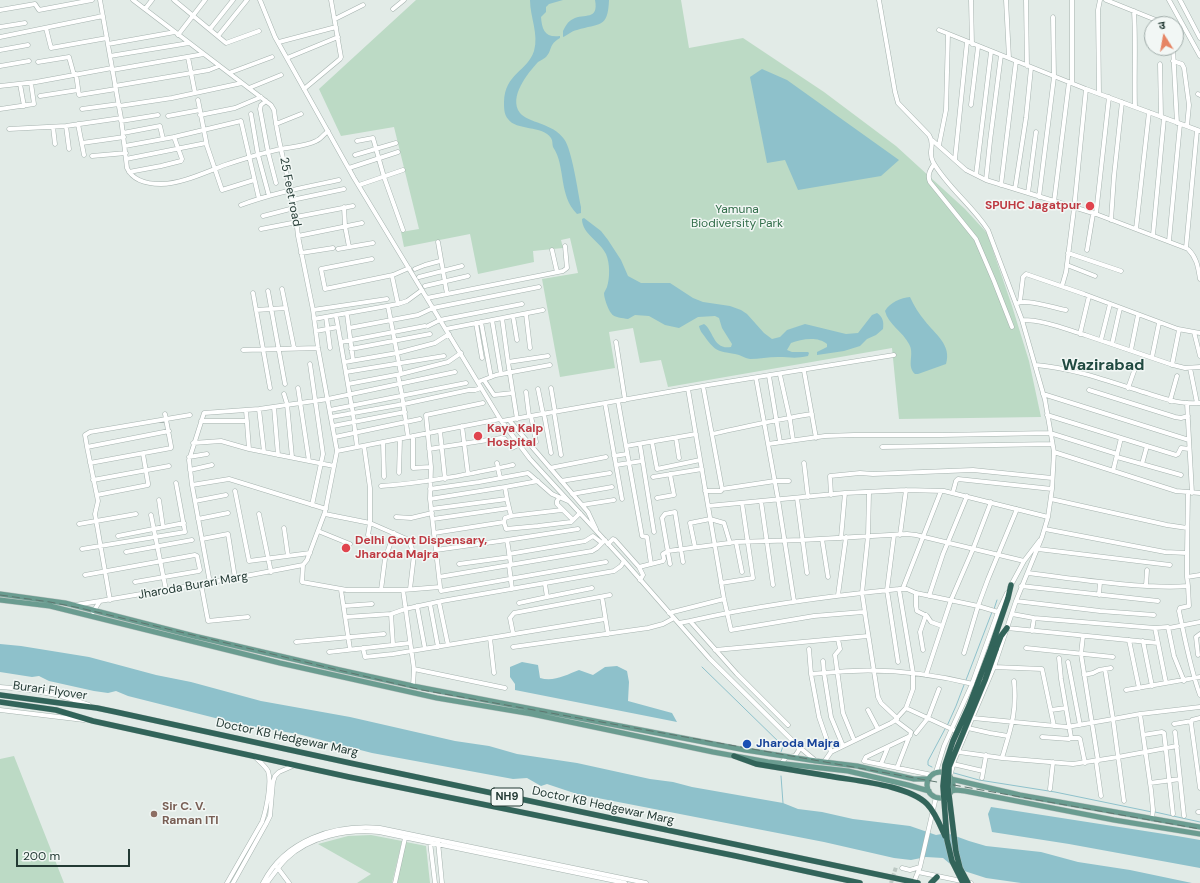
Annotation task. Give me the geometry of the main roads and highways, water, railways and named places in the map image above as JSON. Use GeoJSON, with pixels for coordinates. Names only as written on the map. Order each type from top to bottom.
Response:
{"type":"FeatureCollection","features":[{"type":"Feature","properties":{"kind":"highway"},"geometry":{"type":"LineString","coordinates":[[968,883],[960,868],[956,852],[948,787],[949,767],[985,680],[1011,586]]}},
{"type":"Feature","properties":{"kind":"highway"},"geometry":{"type":"LineString","coordinates":[[963,883],[952,861],[947,840],[943,786],[945,765],[953,741],[970,706],[993,648],[1007,628]]}},
{"type":"Feature","properties":{"kind":"highway","name":"Burari Flyover"},"geometry":{"type":"LineString","coordinates":[[0,695],[57,704],[97,708]]}},
{"type":"Feature","properties":{"kind":"highway","name":"Burari Flyover"},"geometry":{"type":"LineString","coordinates":[[0,702],[56,710],[93,721]]}},
{"type":"Feature","properties":{"kind":"highway","name":"Doctor KB Hedgewar Marg"},"geometry":{"type":"LineString","coordinates":[[97,708],[358,765],[916,883]]}},
{"type":"Feature","properties":{"kind":"highway","name":"Doctor KB Hedgewar Marg"},"geometry":{"type":"LineString","coordinates":[[93,721],[295,765],[860,883]]}},
{"type":"Feature","properties":{"kind":"highway"},"geometry":{"type":"LineString","coordinates":[[734,756],[756,764],[903,790],[916,796],[927,804],[937,819],[947,840]]}},
{"type":"Feature","properties":{"kind":"highway"},"geometry":{"type":"LineString","coordinates":[[930,883],[937,877]]}},
{"type":"Feature","properties":{"kind":"main road"},"geometry":{"type":"LineString","coordinates":[[0,594],[17,595],[74,605],[209,639],[413,686],[745,750],[857,766],[914,779],[946,774],[951,778],[1020,795],[1152,814],[1200,827]]}},
{"type":"Feature","properties":{"kind":"main road"},"geometry":{"type":"LineString","coordinates":[[0,600],[50,606],[280,664],[437,698],[532,714],[734,756],[781,764],[848,771],[908,785],[929,791],[936,796],[944,797],[951,791],[953,786],[951,778]]}},
{"type":"Feature","properties":{"kind":"main road"},"geometry":{"type":"LineString","coordinates":[[929,791],[927,783],[932,775]]}},
{"type":"Feature","properties":{"kind":"main road"},"geometry":{"type":"LineString","coordinates":[[951,791],[966,791],[1114,820],[1200,834]]}},
{"type":"Feature","properties":{"kind":"water"},"geometry":{"type":"Polygon","coordinates":[[[530,0],[563,0],[549,4],[546,7],[546,12],[541,17],[542,26],[545,32],[551,36],[560,36],[560,38],[552,45],[546,57],[538,62],[529,72],[518,93],[516,100],[517,107],[520,113],[524,116],[554,130],[564,139],[567,144],[581,207],[581,213],[577,214],[567,198],[560,163],[551,138],[542,131],[512,123],[507,117],[504,109],[505,92],[508,85],[531,58],[534,51],[535,32],[530,0]]]}},
{"type":"Feature","properties":{"kind":"water"},"geometry":{"type":"Polygon","coordinates":[[[595,0],[609,0],[607,16],[604,20],[597,25],[573,31],[563,37],[563,31],[570,21],[577,17],[593,14],[596,7],[595,0]]]}},
{"type":"Feature","properties":{"kind":"water"},"geometry":{"type":"Polygon","coordinates":[[[762,69],[787,80],[899,160],[881,176],[798,190],[785,160],[767,163],[750,77],[762,69]]]}},
{"type":"Feature","properties":{"kind":"water"},"geometry":{"type":"Polygon","coordinates":[[[584,218],[601,231],[608,240],[621,260],[628,276],[641,283],[670,283],[693,298],[703,302],[730,306],[741,310],[772,339],[780,337],[787,330],[805,324],[846,334],[858,333],[872,315],[877,313],[883,320],[883,329],[876,335],[867,339],[860,346],[844,351],[817,355],[817,352],[827,347],[827,344],[823,341],[809,339],[791,343],[787,350],[792,352],[808,352],[808,356],[796,358],[774,357],[750,359],[737,354],[718,350],[709,342],[701,332],[699,326],[704,324],[717,343],[721,346],[731,347],[732,344],[722,328],[719,318],[715,316],[698,317],[679,328],[665,325],[649,316],[635,315],[628,319],[616,317],[612,315],[604,295],[609,275],[609,266],[606,254],[585,229],[582,219],[584,218]]]}},
{"type":"Feature","properties":{"kind":"water"},"geometry":{"type":"Polygon","coordinates":[[[910,297],[921,316],[942,340],[947,351],[946,364],[918,374],[915,374],[912,371],[911,348],[909,344],[889,320],[885,311],[896,301],[910,297]]]}},
{"type":"Feature","properties":{"kind":"water"},"geometry":{"type":"Polygon","coordinates":[[[0,644],[89,657],[261,701],[350,717],[455,741],[489,746],[517,754],[577,763],[650,779],[783,803],[798,809],[822,812],[853,819],[910,826],[936,835],[947,833],[986,846],[1041,852],[1078,862],[1130,870],[1192,883],[1021,883],[986,878],[955,868],[943,858],[926,857],[911,860],[894,858],[824,842],[577,794],[547,784],[541,786],[527,778],[513,779],[372,753],[298,734],[243,725],[128,696],[116,691],[108,693],[94,691],[49,681],[39,676],[32,677],[0,672],[0,644]]]}},
{"type":"Feature","properties":{"kind":"water"},"geometry":{"type":"Polygon","coordinates":[[[522,662],[538,665],[540,678],[545,679],[560,677],[579,670],[593,675],[605,667],[617,666],[627,671],[629,682],[628,701],[672,713],[677,722],[515,690],[515,684],[510,677],[510,667],[522,662]]]}},
{"type":"Feature","properties":{"kind":"water"},"geometry":{"type":"Polygon","coordinates":[[[991,807],[1200,840],[1200,868],[1069,844],[992,832],[988,814],[991,807]]]}},
{"type":"Feature","properties":{"kind":"waterway"},"geometry":{"type":"LineString","coordinates":[[994,609],[997,600]]}},
{"type":"Feature","properties":{"kind":"waterway"},"geometry":{"type":"LineString","coordinates":[[966,680],[992,612]]}},
{"type":"Feature","properties":{"kind":"waterway"},"geometry":{"type":"LineString","coordinates":[[702,667],[783,746],[781,752]]}},
{"type":"Feature","properties":{"kind":"waterway"},"geometry":{"type":"LineString","coordinates":[[947,726],[964,685]]}},
{"type":"Feature","properties":{"kind":"waterway"},"geometry":{"type":"LineString","coordinates":[[932,767],[928,765],[928,761],[945,729]]}},
{"type":"Feature","properties":{"kind":"waterway"},"geometry":{"type":"LineString","coordinates":[[954,773],[979,780],[1055,792],[1152,812]]}},
{"type":"Feature","properties":{"kind":"waterway"},"geometry":{"type":"LineString","coordinates":[[781,776],[783,803]]}},
{"type":"Feature","properties":{"kind":"waterway"},"geometry":{"type":"LineString","coordinates":[[1155,812],[1200,822]]}},
{"type":"Feature","properties":{"kind":"tunnel"},"geometry":{"type":"LineString","coordinates":[[891,883],[896,867]]}},
{"type":"Feature","properties":{"kind":"railway"},"geometry":{"type":"LineString","coordinates":[[0,595],[80,608],[422,690],[1200,829]]}},
{"type":"Feature","properties":{"kind":"place","name":"SPUHC Jagatpur"},"geometry":{"type":"Point","coordinates":[1090,206]}},
{"type":"Feature","properties":{"kind":"place","name":"Kaya Kalp Hospital"},"geometry":{"type":"Point","coordinates":[478,436]}},
{"type":"Feature","properties":{"kind":"place","name":"Delhi Govt Dispensary, Jharoda Majra"},"geometry":{"type":"Point","coordinates":[346,548]}},
{"type":"Feature","properties":{"kind":"place","name":"Jharoda Majra"},"geometry":{"type":"Point","coordinates":[747,744]}},
{"type":"Feature","properties":{"kind":"place","name":"Sir C. V. Raman ITI"},"geometry":{"type":"Point","coordinates":[154,814]}},
{"type":"Feature","properties":{"kind":"district","name":"Wazirabad"},"geometry":{"type":"Point","coordinates":[1103,366]}},
{"type":"Feature","properties":{"kind":"park label","name":"Yamuna Biodiversity Park"},"geometry":{"type":"Point","coordinates":[737,217]}}]}
